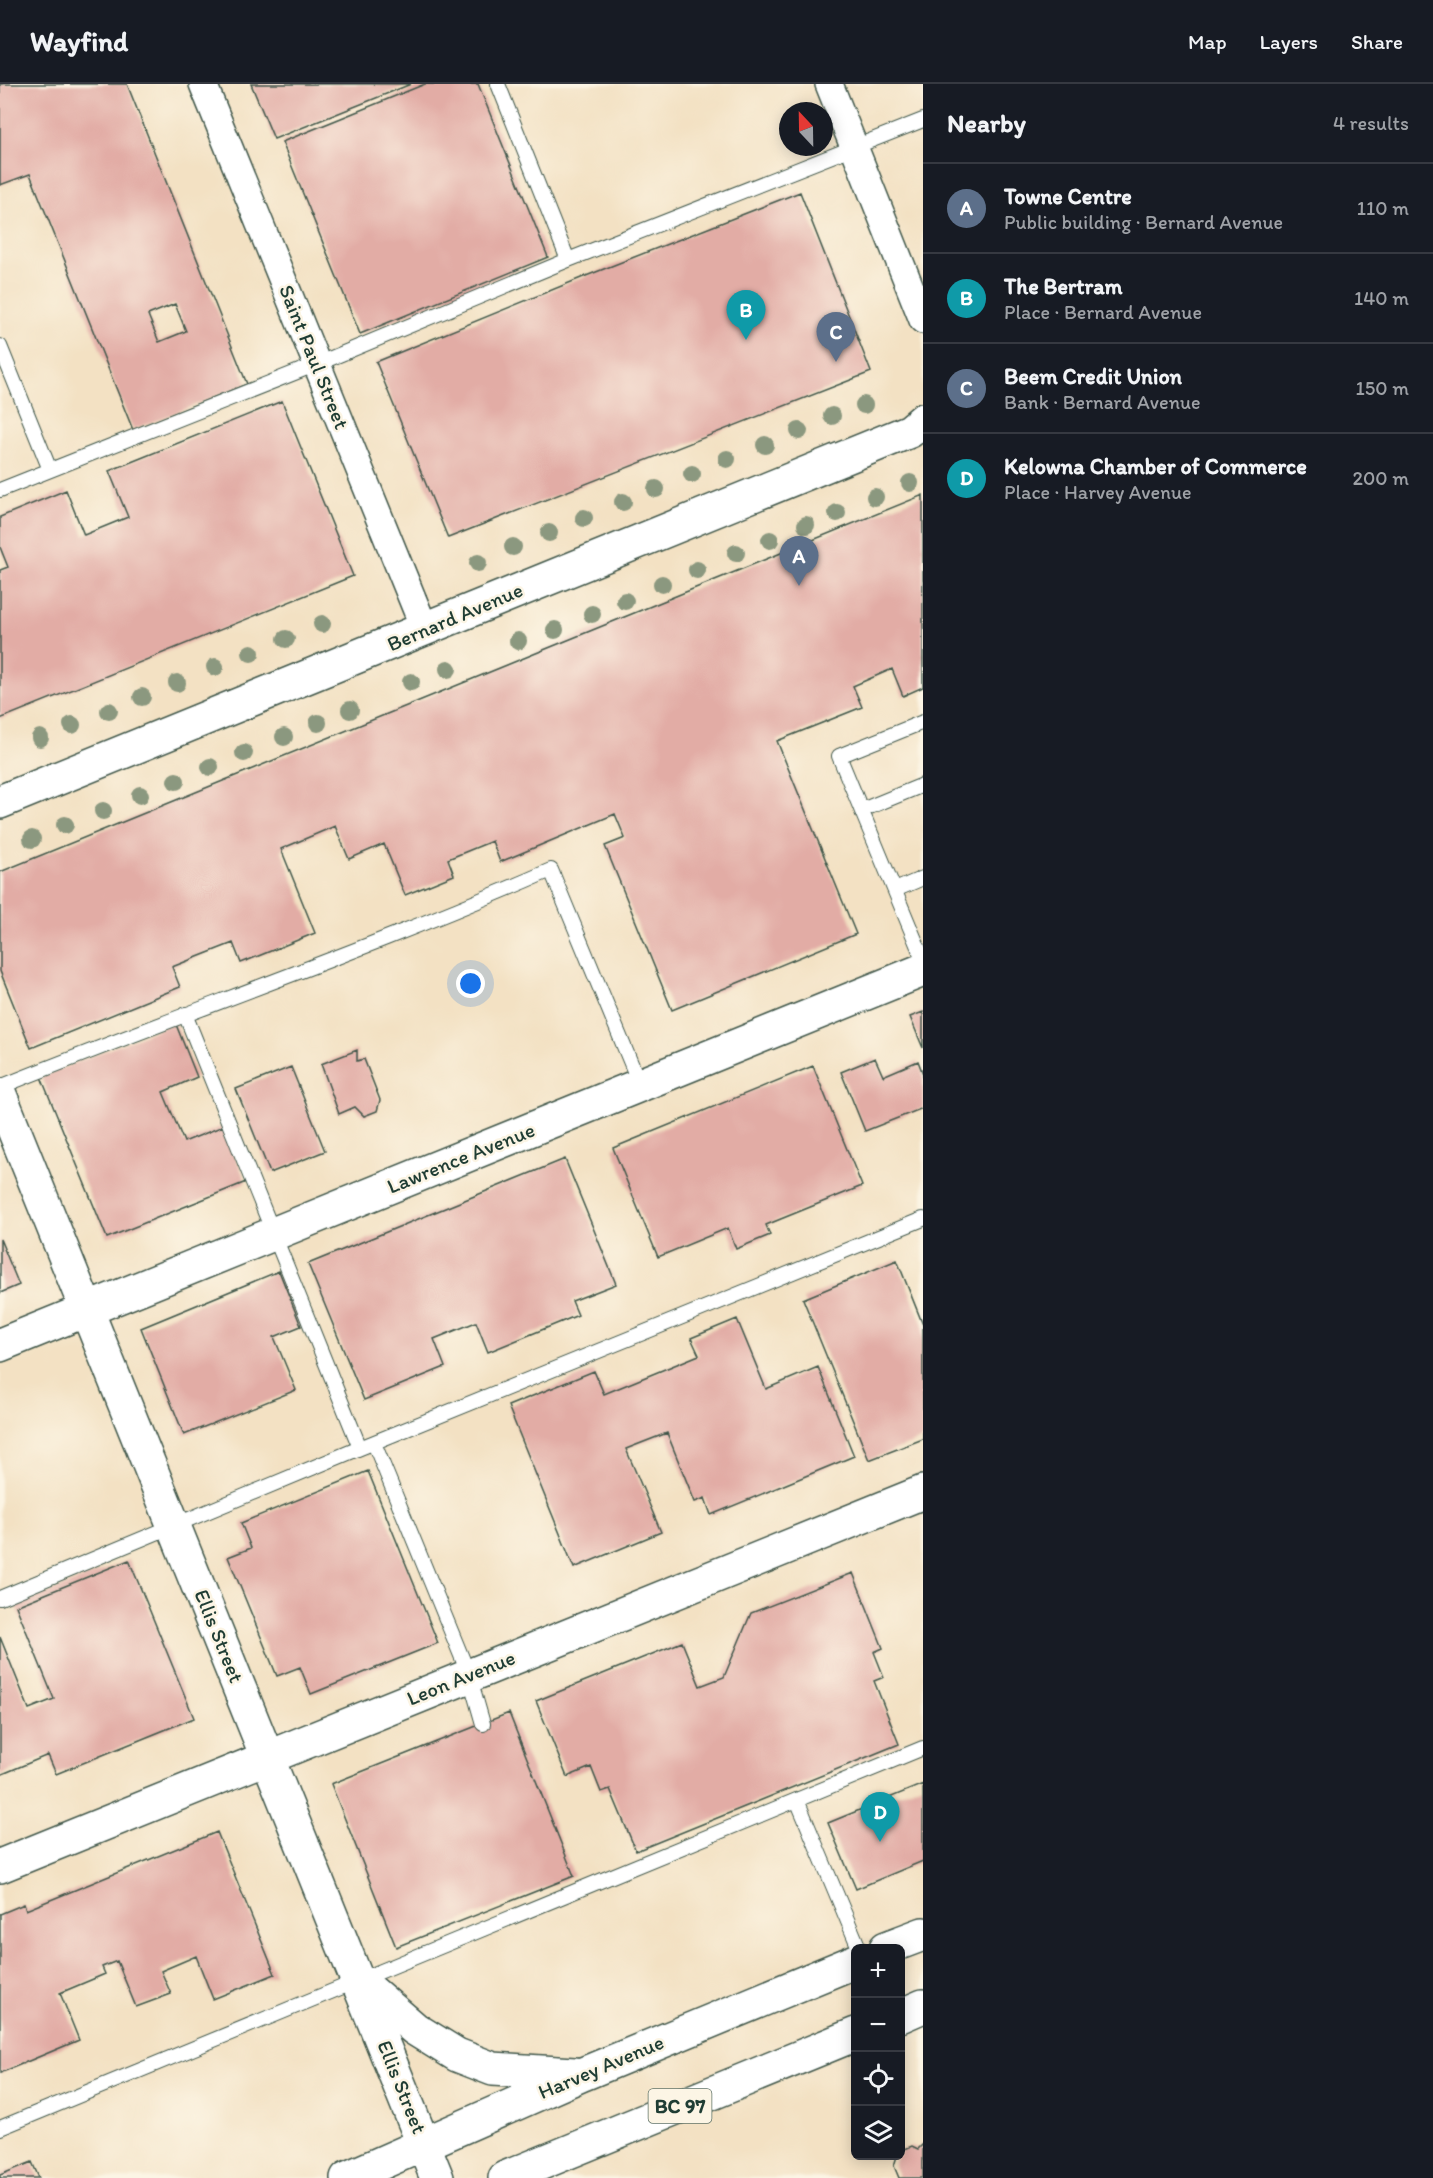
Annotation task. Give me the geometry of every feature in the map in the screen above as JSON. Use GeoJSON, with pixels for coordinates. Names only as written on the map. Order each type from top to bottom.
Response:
{"type":"FeatureCollection","features":[{"type":"Feature","properties":{"kind":"main road","name":"Bernard Avenue"},"geometry":{"type":"LineString","coordinates":[[0,802],[920,426]]}},
{"type":"Feature","properties":{"kind":"main road","name":"Lawrence Avenue"},"geometry":{"type":"LineString","coordinates":[[0,1345],[923,970]]}},
{"type":"Feature","properties":{"kind":"main road","name":"Ellis Street"},"geometry":{"type":"LineString","coordinates":[[0,1095],[437,2178]]}},
{"type":"Feature","properties":{"kind":"main road","name":"Leon Avenue"},"geometry":{"type":"LineString","coordinates":[[0,1866],[923,1492]]}},
{"type":"Feature","properties":{"kind":"main road"},"geometry":{"type":"LineString","coordinates":[[897,1944],[923,1934]]}},
{"type":"Feature","properties":{"kind":"main road","name":"Harvey Avenue"},"geometry":{"type":"LineString","coordinates":[[347,2178],[583,2074],[851,1962]]}},
{"type":"Feature","properties":{"kind":"main road"},"geometry":{"type":"LineString","coordinates":[[358,1980],[415,2029],[457,2055],[493,2069],[583,2074]]}},
{"type":"Feature","properties":{"kind":"main road"},"geometry":{"type":"LineString","coordinates":[[905,2014],[923,2006]]}},
{"type":"Feature","properties":{"kind":"main road","name":"BC 97"},"geometry":{"type":"LineString","coordinates":[[505,2178],[851,2036]]}},
{"type":"Feature","properties":{"kind":"street","name":"Saint Paul Street"},"geometry":{"type":"LineString","coordinates":[[203,84],[425,630]]}},
{"type":"Feature","properties":{"kind":"street"},"geometry":{"type":"LineString","coordinates":[[829,84],[923,320]]}},
{"type":"Feature","properties":{"kind":"lane"},"geometry":{"type":"LineString","coordinates":[[498,84],[568,260]]}},
{"type":"Feature","properties":{"kind":"lane"},"geometry":{"type":"LineString","coordinates":[[0,490],[317,364],[568,260],[923,120]]}},
{"type":"Feature","properties":{"kind":"lane"},"geometry":{"type":"LineString","coordinates":[[0,346],[50,470]]}},
{"type":"Feature","properties":{"kind":"lane"},"geometry":{"type":"LineString","coordinates":[[923,722],[839,756],[923,959]]}},
{"type":"Feature","properties":{"kind":"lane"},"geometry":{"type":"LineString","coordinates":[[862,810],[923,785]]}},
{"type":"Feature","properties":{"kind":"lane"},"geometry":{"type":"LineString","coordinates":[[0,1087],[472,904],[551,870],[640,1085]]}},
{"type":"Feature","properties":{"kind":"lane"},"geometry":{"type":"LineString","coordinates":[[895,890],[923,878]]}},
{"type":"Feature","properties":{"kind":"lane"},"geometry":{"type":"LineString","coordinates":[[185,1014],[360,1448]]}},
{"type":"Feature","properties":{"kind":"lane"},"geometry":{"type":"LineString","coordinates":[[0,1598],[360,1448],[923,1219]]}},
{"type":"Feature","properties":{"kind":"lane"},"geometry":{"type":"LineString","coordinates":[[374,1443],[469,1675],[483,1724]]}},
{"type":"Feature","properties":{"kind":"lane"},"geometry":{"type":"LineString","coordinates":[[0,2128],[923,1748]]}},
{"type":"Feature","properties":{"kind":"lane"},"geometry":{"type":"LineString","coordinates":[[797,1800],[857,1944]]}},
{"type":"Feature","properties":{"kind":"lane"},"geometry":{"type":"LineString","coordinates":[[549,1886],[554,1899]]}},
{"type":"Feature","properties":{"kind":"building"},"geometry":{"type":"Polygon","coordinates":[[[0,84],[127,84],[247,384],[133,430],[30,174],[0,185],[0,84]],[[175,304],[148,315],[159,342],[186,331],[175,304]]]}},
{"type":"Feature","properties":{"kind":"building"},"geometry":{"type":"Polygon","coordinates":[[[251,84],[411,84],[274,139],[251,84]]]}},
{"type":"Feature","properties":{"kind":"building"},"geometry":{"type":"Polygon","coordinates":[[[425,84],[478,84],[548,257],[360,334],[282,142],[425,84]]]}},
{"type":"Feature","properties":{"kind":"building"},"geometry":{"type":"Polygon","coordinates":[[[800,192],[871,372],[448,538],[376,362],[800,192]]]}},
{"type":"Feature","properties":{"kind":"building"},"geometry":{"type":"Polygon","coordinates":[[[282,401],[353,576],[0,719],[0,570],[8,567],[0,547],[0,517],[66,490],[84,535],[128,517],[109,471],[282,401]]]}},
{"type":"Feature","properties":{"kind":"building"},"geometry":{"type":"Polygon","coordinates":[[[923,495],[923,687],[903,696],[892,669],[853,686],[862,707],[777,741],[856,934],[672,1010],[605,846],[625,838],[615,814],[500,862],[492,841],[448,859],[454,875],[405,895],[384,844],[349,859],[335,826],[281,849],[315,933],[241,963],[233,943],[172,967],[180,987],[31,1048],[0,971],[0,872],[923,495]]]}},
{"type":"Feature","properties":{"kind":"building"},"geometry":{"type":"Polygon","coordinates":[[[923,1012],[923,1048],[910,1017],[923,1012]]]}},
{"type":"Feature","properties":{"kind":"building"},"geometry":{"type":"Polygon","coordinates":[[[175,1022],[197,1077],[163,1092],[184,1142],[223,1126],[246,1182],[107,1238],[41,1077],[175,1022]]]}},
{"type":"Feature","properties":{"kind":"building"},"geometry":{"type":"Polygon","coordinates":[[[357,1050],[357,1061],[364,1059],[380,1100],[377,1111],[364,1116],[355,1107],[339,1114],[321,1064],[357,1050]]]}},
{"type":"Feature","properties":{"kind":"building"},"geometry":{"type":"Polygon","coordinates":[[[875,1058],[883,1076],[918,1061],[923,1074],[923,1108],[865,1131],[841,1072],[875,1058]]]}},
{"type":"Feature","properties":{"kind":"building"},"geometry":{"type":"Polygon","coordinates":[[[813,1066],[862,1186],[766,1225],[770,1235],[736,1249],[728,1228],[658,1257],[613,1148],[813,1066]]]}},
{"type":"Feature","properties":{"kind":"building"},"geometry":{"type":"Polygon","coordinates":[[[291,1067],[325,1151],[270,1173],[236,1089],[291,1067]]]}},
{"type":"Feature","properties":{"kind":"building"},"geometry":{"type":"Polygon","coordinates":[[[565,1159],[616,1284],[572,1301],[578,1315],[488,1352],[476,1322],[434,1339],[445,1367],[364,1400],[308,1264],[565,1159]]]}},
{"type":"Feature","properties":{"kind":"building"},"geometry":{"type":"Polygon","coordinates":[[[0,1239],[19,1285],[0,1293],[0,1239]]]}},
{"type":"Feature","properties":{"kind":"building"},"geometry":{"type":"Polygon","coordinates":[[[897,1260],[923,1325],[923,1439],[869,1460],[803,1299],[897,1260]]]}},
{"type":"Feature","properties":{"kind":"building"},"geometry":{"type":"Polygon","coordinates":[[[279,1271],[301,1326],[274,1337],[296,1390],[184,1435],[141,1328],[279,1271]]]}},
{"type":"Feature","properties":{"kind":"building"},"geometry":{"type":"Polygon","coordinates":[[[737,1319],[766,1389],[818,1367],[854,1456],[711,1515],[705,1498],[695,1502],[667,1433],[626,1449],[661,1532],[574,1568],[508,1406],[594,1371],[604,1394],[699,1355],[691,1338],[737,1319]]]}},
{"type":"Feature","properties":{"kind":"building"},"geometry":{"type":"Polygon","coordinates":[[[368,1471],[438,1643],[311,1694],[300,1667],[277,1676],[228,1557],[251,1548],[241,1523],[368,1471]]]}},
{"type":"Feature","properties":{"kind":"building"},"geometry":{"type":"Polygon","coordinates":[[[129,1560],[194,1718],[56,1774],[48,1755],[0,1775],[0,1637],[29,1709],[54,1699],[16,1606],[129,1560]]]}},
{"type":"Feature","properties":{"kind":"building"},"geometry":{"type":"Polygon","coordinates":[[[853,1573],[883,1648],[874,1652],[884,1677],[874,1681],[899,1744],[636,1851],[610,1789],[601,1792],[591,1767],[567,1777],[536,1701],[682,1642],[700,1686],[724,1677],[751,1613],[853,1573]]]}},
{"type":"Feature","properties":{"kind":"building"},"geometry":{"type":"Polygon","coordinates":[[[509,1713],[574,1876],[396,1947],[331,1784],[509,1713]]]}},
{"type":"Feature","properties":{"kind":"building"},"geometry":{"type":"Polygon","coordinates":[[[923,1784],[923,1861],[856,1889],[828,1823],[923,1784]]]}},
{"type":"Feature","properties":{"kind":"building"},"geometry":{"type":"Polygon","coordinates":[[[217,1832],[275,1974],[213,1999],[196,1956],[161,1971],[171,1994],[136,2007],[117,1961],[102,1967],[105,1974],[60,1993],[79,2040],[0,2073],[0,1914],[24,1904],[26,1910],[217,1832]]]}},
{"type":"Feature","properties":{"kind":"building"},"geometry":{"type":"Polygon","coordinates":[[[923,2144],[923,2178],[899,2178],[894,2166],[896,2160],[905,2160],[905,2149],[912,2146],[918,2149],[923,2144]]]}},
{"type":"Feature","properties":{"kind":"building"},"geometry":{"type":"Polygon","coordinates":[[[32,2162],[39,2178],[0,2178],[0,2175],[32,2162]]]}},
{"type":"Feature","properties":{"kind":"place","name":"The Bertram"},"geometry":{"type":"Point","coordinates":[746,340]}},
{"type":"Feature","properties":{"kind":"place","name":"Beem Credit Union"},"geometry":{"type":"Point","coordinates":[836,362]}},
{"type":"Feature","properties":{"kind":"place","name":"Towne Centre"},"geometry":{"type":"Point","coordinates":[799,586]}},
{"type":"Feature","properties":{"kind":"place","name":"Kelowna Chamber of Commerce"},"geometry":{"type":"Point","coordinates":[880,1842]}}]}
